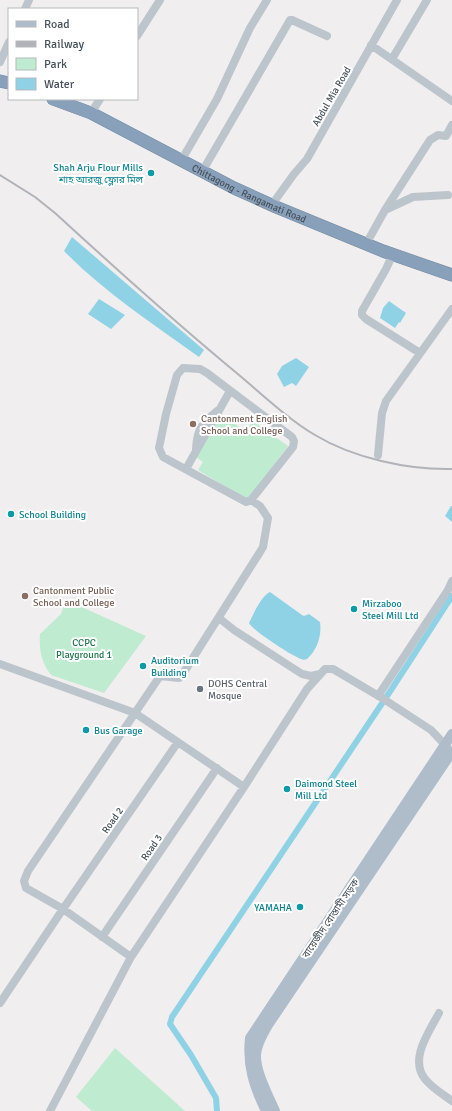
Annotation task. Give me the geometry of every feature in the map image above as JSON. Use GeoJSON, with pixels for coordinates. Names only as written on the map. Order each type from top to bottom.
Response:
{"type":"FeatureCollection","features":[{"type":"Feature","properties":{"kind":"highway","name":"Chittagong - Rangamati Road"},"geometry":{"type":"LineString","coordinates":[[56,100],[92,112]]}},
{"type":"Feature","properties":{"kind":"highway","name":"Chittagong - Rangamati Road"},"geometry":{"type":"LineString","coordinates":[[69,100],[183,157],[234,188],[276,207],[393,254],[452,275]]}},
{"type":"Feature","properties":{"kind":"highway","name":"Chittagong - Rangamati Road"},"geometry":{"type":"LineString","coordinates":[[183,157],[206,165],[234,180],[276,199],[370,237],[452,267]]}},
{"type":"Feature","properties":{"kind":"main road","name":"বায়েজীদ বোস্তামী সড়ক"},"geometry":{"type":"LineString","coordinates":[[275,1111],[259,1071],[256,1055],[260,1040],[268,1025],[450,750],[452,734]]}},
{"type":"Feature","properties":{"kind":"main road","name":"বায়েজীদ বোস্তামী সড়ক"},"geometry":{"type":"LineString","coordinates":[[266,1111],[251,1073],[248,1050],[250,1038],[450,750]]}},
{"type":"Feature","properties":{"kind":"street"},"geometry":{"type":"LineString","coordinates":[[138,34],[160,0]]}},
{"type":"Feature","properties":{"kind":"street"},"geometry":{"type":"LineString","coordinates":[[183,157],[217,99],[250,28],[267,0]]}},
{"type":"Feature","properties":{"kind":"street","name":"Abdul Mia Road"},"geometry":{"type":"LineString","coordinates":[[276,199],[307,159],[397,0]]}},
{"type":"Feature","properties":{"kind":"street"},"geometry":{"type":"LineString","coordinates":[[392,59],[427,0]]}},
{"type":"Feature","properties":{"kind":"street"},"geometry":{"type":"LineString","coordinates":[[206,165],[290,20],[327,36]]}},
{"type":"Feature","properties":{"kind":"street"},"geometry":{"type":"LineString","coordinates":[[0,62],[8,44]]}},
{"type":"Feature","properties":{"kind":"street"},"geometry":{"type":"LineString","coordinates":[[371,45],[452,101]]}},
{"type":"Feature","properties":{"kind":"street"},"geometry":{"type":"LineString","coordinates":[[92,112],[99,100]]}},
{"type":"Feature","properties":{"kind":"street"},"geometry":{"type":"LineString","coordinates":[[370,237],[385,210],[430,140],[438,135],[446,136],[452,126]]}},
{"type":"Feature","properties":{"kind":"street"},"geometry":{"type":"LineString","coordinates":[[385,210],[413,197],[448,195]]}},
{"type":"Feature","properties":{"kind":"street"},"geometry":{"type":"LineString","coordinates":[[393,254],[362,311],[362,315],[420,353]]}},
{"type":"Feature","properties":{"kind":"street"},"geometry":{"type":"LineString","coordinates":[[378,455],[382,413],[386,401],[452,309]]}},
{"type":"Feature","properties":{"kind":"street"},"geometry":{"type":"LineString","coordinates":[[183,368],[200,369],[207,373],[294,441],[294,447],[251,500],[246,502],[186,469],[163,457],[159,448],[166,414],[177,375],[183,368]]}},
{"type":"Feature","properties":{"kind":"street"},"geometry":{"type":"LineString","coordinates":[[186,469],[230,391]]}},
{"type":"Feature","properties":{"kind":"street"},"geometry":{"type":"LineString","coordinates":[[131,957],[63,909],[26,888],[24,881],[28,872],[160,676],[178,678],[186,669],[263,547],[268,518],[260,506],[251,500]]}},
{"type":"Feature","properties":{"kind":"street"},"geometry":{"type":"LineString","coordinates":[[382,698],[452,581]]}},
{"type":"Feature","properties":{"kind":"street"},"geometry":{"type":"LineString","coordinates":[[219,618],[234,630],[302,674],[311,676],[320,674]]}},
{"type":"Feature","properties":{"kind":"street"},"geometry":{"type":"LineString","coordinates":[[0,664],[135,713],[244,787]]}},
{"type":"Feature","properties":{"kind":"street"},"geometry":{"type":"LineString","coordinates":[[50,1111],[131,957],[307,689],[320,674],[325,670],[333,669],[382,698],[431,730],[450,750]]}},
{"type":"Feature","properties":{"kind":"street","name":"Road 2"},"geometry":{"type":"LineString","coordinates":[[0,1003],[178,742]]}},
{"type":"Feature","properties":{"kind":"street","name":"Road 3"},"geometry":{"type":"LineString","coordinates":[[102,937],[217,768]]}},
{"type":"Feature","properties":{"kind":"street"},"geometry":{"type":"LineString","coordinates":[[439,1013],[420,1050],[419,1066],[425,1079],[452,1101]]}},
{"type":"Feature","properties":{"kind":"green space"},"geometry":{"type":"Polygon","coordinates":[[[222,415],[245,431],[253,421],[288,446],[247,500],[198,470],[203,462],[196,457],[222,415]]]}},
{"type":"Feature","properties":{"kind":"green space","name":"CCPC Playground 1"},"geometry":{"type":"Polygon","coordinates":[[[66,600],[146,636],[104,693],[51,675],[43,661],[40,651],[40,634],[61,614],[66,600]]]}},
{"type":"Feature","properties":{"kind":"green space"},"geometry":{"type":"Polygon","coordinates":[[[115,1048],[185,1111],[92,1111],[76,1097],[115,1048]]]}},
{"type":"Feature","properties":{"kind":"water"},"geometry":{"type":"Polygon","coordinates":[[[72,237],[204,350],[199,357],[129,307],[79,266],[64,251],[72,237]]]}},
{"type":"Feature","properties":{"kind":"water"},"geometry":{"type":"Polygon","coordinates":[[[99,299],[125,315],[111,329],[88,314],[99,299]]]}},
{"type":"Feature","properties":{"kind":"water"},"geometry":{"type":"Polygon","coordinates":[[[389,301],[406,313],[395,328],[380,318],[383,308],[389,301]]]}},
{"type":"Feature","properties":{"kind":"water"},"geometry":{"type":"Polygon","coordinates":[[[296,358],[309,367],[296,386],[292,383],[284,387],[277,374],[282,366],[296,358]]]}},
{"type":"Feature","properties":{"kind":"water"},"geometry":{"type":"Polygon","coordinates":[[[452,506],[452,522],[445,516],[452,506]]]}},
{"type":"Feature","properties":{"kind":"water"},"geometry":{"type":"Polygon","coordinates":[[[270,592],[302,615],[304,616],[309,614],[320,622],[318,642],[314,652],[307,659],[304,660],[296,657],[281,648],[264,637],[249,623],[260,601],[270,592]]]}},
{"type":"Feature","properties":{"kind":"waterway"},"geometry":{"type":"LineString","coordinates":[[217,1111],[216,1098],[191,1055],[170,1024],[172,1017],[391,690],[452,596]]}},
{"type":"Feature","properties":{"kind":"railway"},"geometry":{"type":"LineString","coordinates":[[0,175],[35,197],[55,213],[192,335],[276,407],[305,429],[346,450],[381,461],[399,465],[435,469],[452,469]]}},
{"type":"Feature","properties":{"kind":"place","name":"Shah Arju Flour Mills শাহ আরজু ফ্লোর মিল"},"geometry":{"type":"Point","coordinates":[151,173]}},
{"type":"Feature","properties":{"kind":"place","name":"Cantonment English School and College"},"geometry":{"type":"Point","coordinates":[193,424]}},
{"type":"Feature","properties":{"kind":"place","name":"School Building"},"geometry":{"type":"Point","coordinates":[11,514]}},
{"type":"Feature","properties":{"kind":"place","name":"Cantonment Public School and College"},"geometry":{"type":"Point","coordinates":[25,596]}},
{"type":"Feature","properties":{"kind":"place","name":"Mirzaboo Steel Mill Ltd"},"geometry":{"type":"Point","coordinates":[354,609]}},
{"type":"Feature","properties":{"kind":"place","name":"Auditorium Building"},"geometry":{"type":"Point","coordinates":[143,666]}},
{"type":"Feature","properties":{"kind":"place","name":"DOHS Central Mosque"},"geometry":{"type":"Point","coordinates":[200,689]}},
{"type":"Feature","properties":{"kind":"place","name":"Bus Garage"},"geometry":{"type":"Point","coordinates":[86,730]}},
{"type":"Feature","properties":{"kind":"place","name":"Daimond Steel Mill Ltd"},"geometry":{"type":"Point","coordinates":[287,789]}},
{"type":"Feature","properties":{"kind":"place","name":"YAMAHA"},"geometry":{"type":"Point","coordinates":[300,907]}}]}
